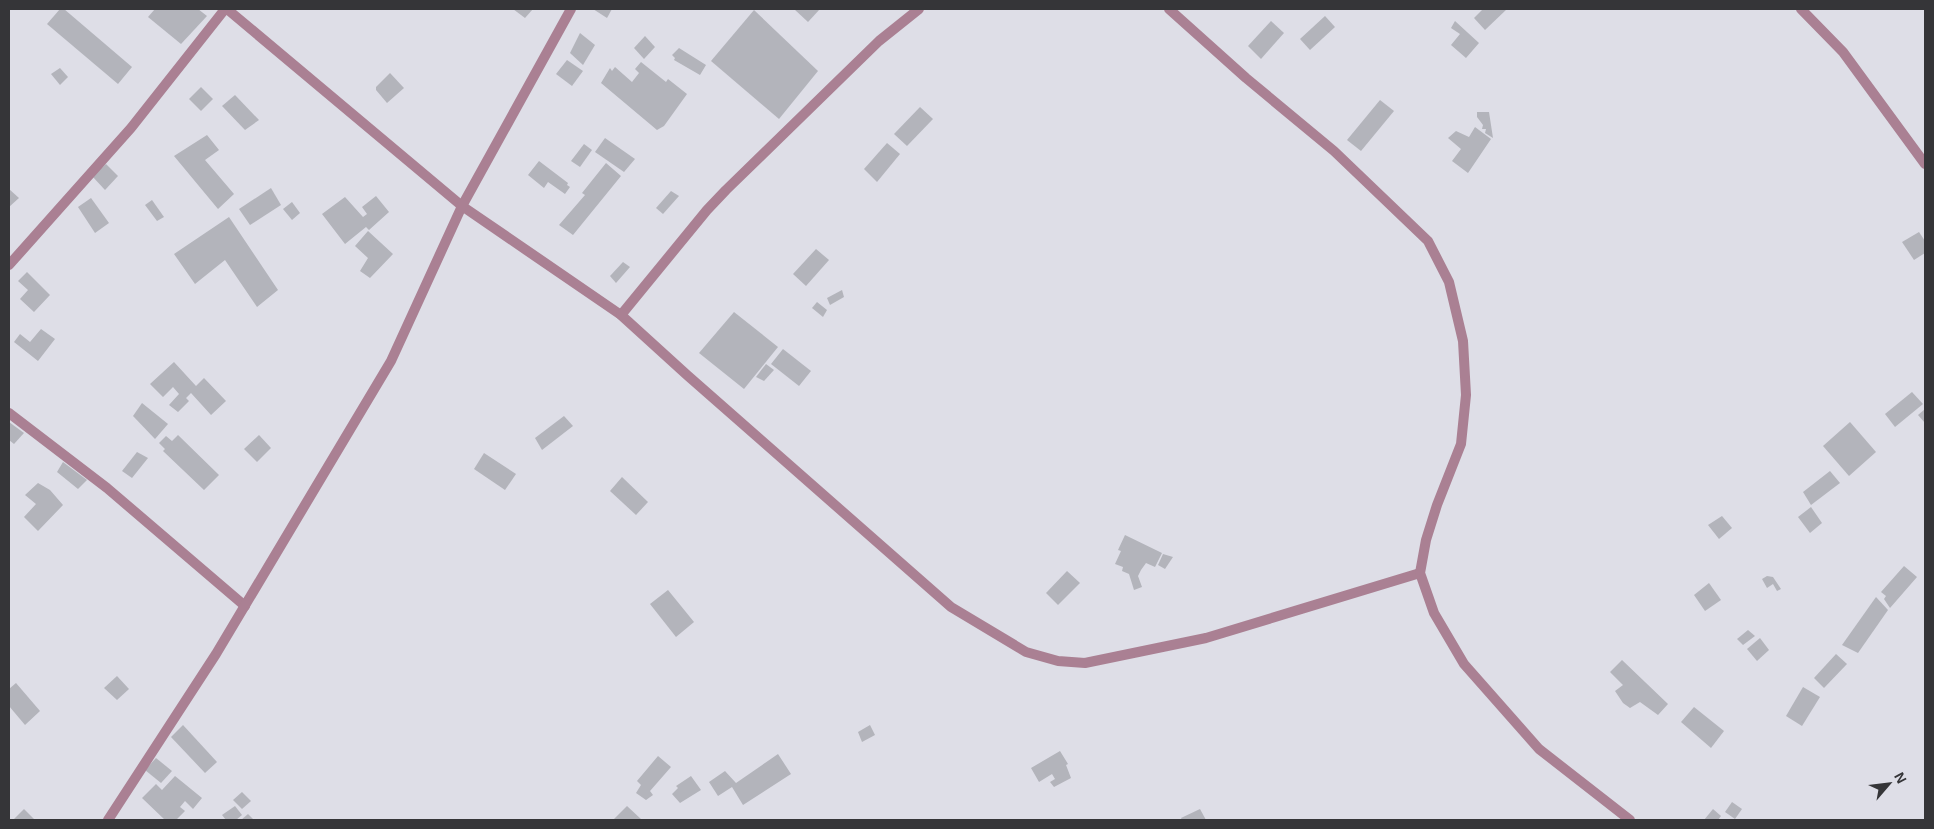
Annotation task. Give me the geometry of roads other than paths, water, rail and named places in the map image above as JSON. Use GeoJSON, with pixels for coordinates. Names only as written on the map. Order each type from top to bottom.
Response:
{"type":"FeatureCollection","features":[{"type":"Feature","properties":{"kind":"street"},"geometry":{"type":"LineString","coordinates":[[9,265],[131,128],[226,9],[462,206],[622,315],[687,375],[951,607],[1026,652],[1058,661],[1085,663],[1206,638],[1420,573]]}},
{"type":"Feature","properties":{"kind":"street"},"geometry":{"type":"LineString","coordinates":[[108,820],[245,606],[391,361],[462,206],[571,9]]}},
{"type":"Feature","properties":{"kind":"street"},"geometry":{"type":"LineString","coordinates":[[622,315],[726,190],[879,41],[919,9]]}},
{"type":"Feature","properties":{"kind":"street"},"geometry":{"type":"LineString","coordinates":[[1169,9],[1246,78],[1334,151],[1428,241],[1449,282],[1463,341],[1466,395],[1461,444],[1436,505],[1426,540],[1420,573],[1434,613],[1464,664],[1539,749],[1630,820]]}},
{"type":"Feature","properties":{"kind":"street"},"geometry":{"type":"LineString","coordinates":[[1800,9],[1843,52],[1925,164]]}},
{"type":"Feature","properties":{"kind":"street"},"geometry":{"type":"LineString","coordinates":[[9,413],[107,488],[245,606]]}}]}
